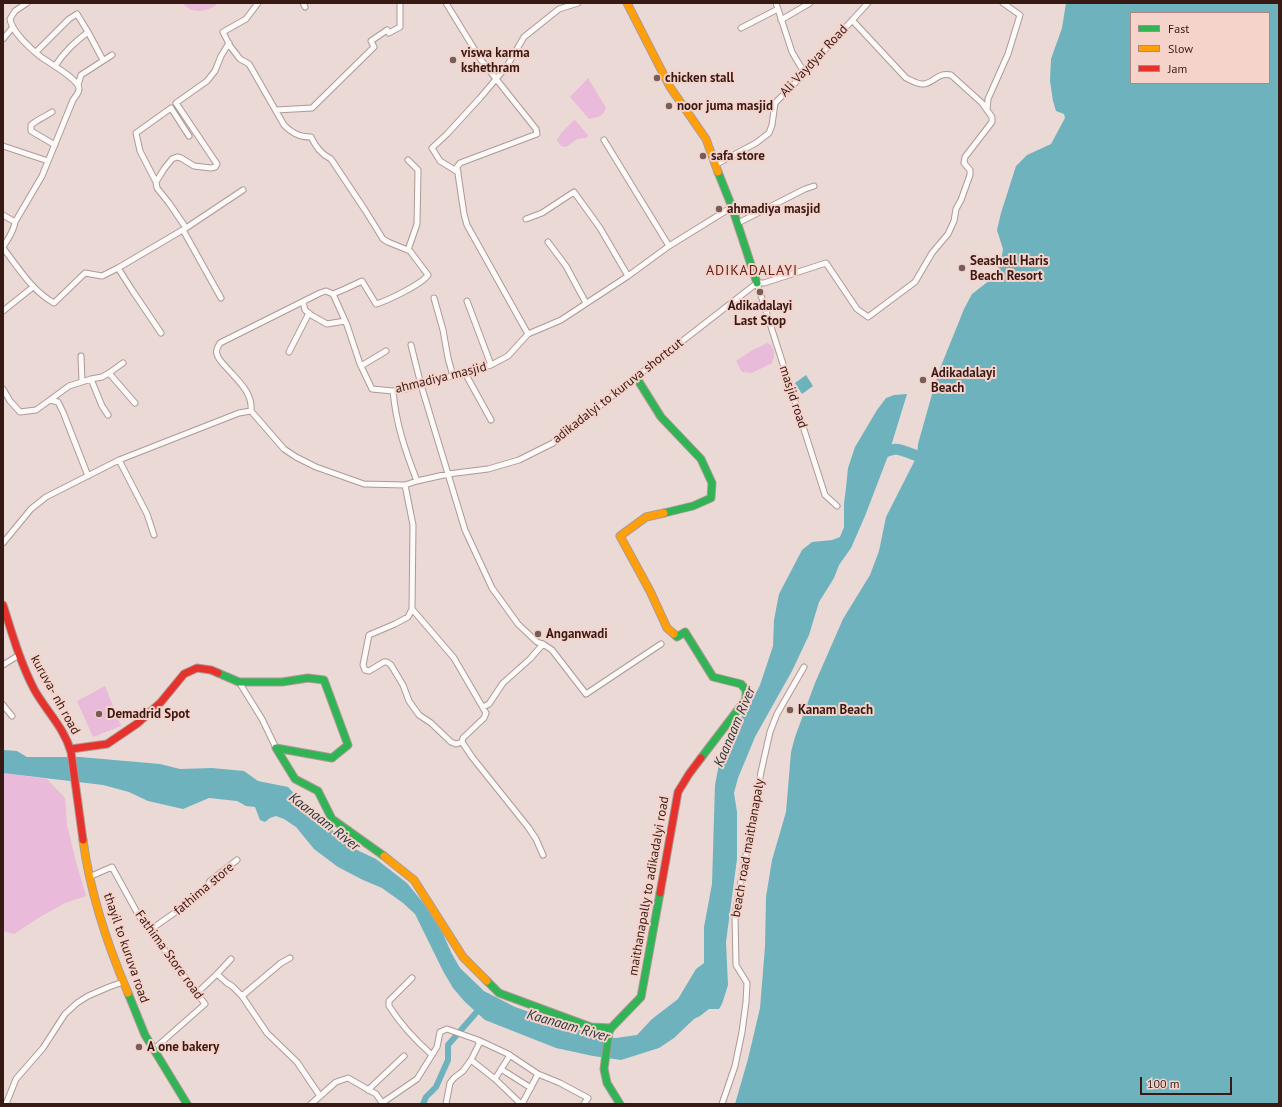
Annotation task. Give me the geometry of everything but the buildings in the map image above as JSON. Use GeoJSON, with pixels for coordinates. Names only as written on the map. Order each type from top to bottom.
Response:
{"type":"FeatureCollection","features":[{"type":"Feature","properties":{"kind":"street"},"geometry":{"type":"LineString","coordinates":[[26,3],[15,11],[10,19],[11,24],[28,46],[42,58],[56,66],[78,85]]}},
{"type":"Feature","properties":{"kind":"street"},"geometry":{"type":"LineString","coordinates":[[3,543],[31,509],[46,497],[119,460],[239,412],[251,411],[249,395],[245,388],[222,363],[217,355],[217,348],[220,343],[326,291],[332,294],[362,281],[376,304],[422,281],[428,275],[410,251],[383,239],[331,159],[320,152],[311,137],[301,136],[291,132],[284,125],[249,64],[240,59],[229,43],[223,32],[246,19],[258,3]]}},
{"type":"Feature","properties":{"kind":"street"},"geometry":{"type":"LineString","coordinates":[[276,110],[312,108],[374,47],[371,41],[387,30],[389,33],[400,27],[400,3]]}},
{"type":"Feature","properties":{"kind":"street"},"geometry":{"type":"LineString","coordinates":[[446,3],[481,60],[536,129],[537,134],[460,163],[457,167],[467,225],[528,334]]}},
{"type":"Feature","properties":{"kind":"street"},"geometry":{"type":"LineString","coordinates":[[458,172],[440,161],[432,148],[480,98],[507,66],[524,38],[559,9],[578,3]]}},
{"type":"Feature","properties":{"kind":"street"},"geometry":{"type":"LineString","coordinates":[[627,3],[670,87],[706,139],[738,223],[757,282],[764,283],[826,263],[858,309],[868,317],[915,282],[932,253],[948,234],[954,221],[956,209],[970,175],[970,170],[964,163],[965,157],[992,122],[992,117],[973,95],[951,75],[941,75],[924,84],[917,83],[906,78],[852,20]]}},
{"type":"Feature","properties":{"kind":"street"},"geometry":{"type":"LineString","coordinates":[[776,3],[792,52],[805,74]]}},
{"type":"Feature","properties":{"kind":"street"},"geometry":{"type":"LineString","coordinates":[[781,20],[810,3]]}},
{"type":"Feature","properties":{"kind":"street","name":"Ali Vaydyar Road"},"geometry":{"type":"LineString","coordinates":[[715,164],[756,143],[769,132],[772,126],[775,103],[805,74],[868,3]]}},
{"type":"Feature","properties":{"kind":"street"},"geometry":{"type":"LineString","coordinates":[[987,110],[988,99],[1008,54],[1020,15],[1003,3]]}},
{"type":"Feature","properties":{"kind":"street"},"geometry":{"type":"LineString","coordinates":[[741,28],[778,9]]}},
{"type":"Feature","properties":{"kind":"street"},"geometry":{"type":"LineString","coordinates":[[36,52],[69,19],[77,14],[103,60]]}},
{"type":"Feature","properties":{"kind":"street"},"geometry":{"type":"LineString","coordinates":[[3,39],[13,27]]}},
{"type":"Feature","properties":{"kind":"street"},"geometry":{"type":"LineString","coordinates":[[56,66],[63,54],[88,32]]}},
{"type":"Feature","properties":{"kind":"street"},"geometry":{"type":"LineString","coordinates":[[221,298],[169,203],[157,188],[156,182],[140,151],[136,133],[207,81],[215,71],[229,43]]}},
{"type":"Feature","properties":{"kind":"street"},"geometry":{"type":"LineString","coordinates":[[112,55],[82,75],[78,85],[79,89],[77,95],[73,100],[42,176],[15,222],[11,235],[3,247],[34,287],[45,298],[54,303],[84,273],[102,276],[118,268],[184,229],[244,190]]}},
{"type":"Feature","properties":{"kind":"street"},"geometry":{"type":"LineString","coordinates":[[156,182],[172,159],[177,157],[182,158],[194,166],[211,168],[215,167],[217,164],[176,103]]}},
{"type":"Feature","properties":{"kind":"street"},"geometry":{"type":"LineString","coordinates":[[171,108],[189,136]]}},
{"type":"Feature","properties":{"kind":"street"},"geometry":{"type":"LineString","coordinates":[[52,112],[46,117],[38,119],[31,125],[31,131],[55,145]]}},
{"type":"Feature","properties":{"kind":"street"},"geometry":{"type":"LineString","coordinates":[[604,140],[668,246]]}},
{"type":"Feature","properties":{"kind":"street"},"geometry":{"type":"LineString","coordinates":[[3,146],[48,161]]}},
{"type":"Feature","properties":{"kind":"street"},"geometry":{"type":"LineString","coordinates":[[408,160],[418,170],[417,224],[408,250]]}},
{"type":"Feature","properties":{"kind":"street"},"geometry":{"type":"LineString","coordinates":[[738,223],[804,189],[814,186]]}},
{"type":"Feature","properties":{"kind":"street"},"geometry":{"type":"LineString","coordinates":[[526,219],[542,213],[574,192],[600,228],[628,276]]}},
{"type":"Feature","properties":{"kind":"street","name":"ahmadiya masjid"},"geometry":{"type":"LineString","coordinates":[[332,294],[345,321],[361,366],[372,389],[393,391],[406,389],[491,365],[508,356],[528,334],[561,320],[628,276],[668,246],[732,207]]}},
{"type":"Feature","properties":{"kind":"street"},"geometry":{"type":"LineString","coordinates":[[3,215],[15,222]]}},
{"type":"Feature","properties":{"kind":"street"},"geometry":{"type":"LineString","coordinates":[[548,242],[566,266],[586,303]]}},
{"type":"Feature","properties":{"kind":"street"},"geometry":{"type":"LineString","coordinates":[[118,268],[161,334]]}},
{"type":"Feature","properties":{"kind":"street","name":"adikadalyi to kuruva shortcut"},"geometry":{"type":"LineString","coordinates":[[251,411],[284,449],[296,457],[316,467],[364,484],[405,485],[448,474],[488,469],[520,460],[553,443],[757,282]]}},
{"type":"Feature","properties":{"kind":"street","name":"masjid road"},"geometry":{"type":"LineString","coordinates":[[757,282],[825,495],[837,506]]}},
{"type":"Feature","properties":{"kind":"street"},"geometry":{"type":"LineString","coordinates":[[3,311],[34,287]]}},
{"type":"Feature","properties":{"kind":"street"},"geometry":{"type":"LineString","coordinates":[[434,298],[444,330],[448,358],[453,376]]}},
{"type":"Feature","properties":{"kind":"street"},"geometry":{"type":"LineString","coordinates":[[303,302],[305,310],[327,324],[345,321]]}},
{"type":"Feature","properties":{"kind":"street"},"geometry":{"type":"LineString","coordinates":[[467,302],[491,365]]}},
{"type":"Feature","properties":{"kind":"street"},"geometry":{"type":"LineString","coordinates":[[289,352],[309,313]]}},
{"type":"Feature","properties":{"kind":"street"},"geometry":{"type":"LineString","coordinates":[[411,345],[421,385],[465,530],[492,588],[518,624],[537,642],[552,650],[586,694],[661,644]]}},
{"type":"Feature","properties":{"kind":"street"},"geometry":{"type":"LineString","coordinates":[[361,366],[386,351]]}},
{"type":"Feature","properties":{"kind":"street"},"geometry":{"type":"LineString","coordinates":[[81,356],[82,382]]}},
{"type":"Feature","properties":{"kind":"street"},"geometry":{"type":"LineString","coordinates":[[3,389],[10,401],[20,412],[36,410],[69,386],[102,377],[123,363]]}},
{"type":"Feature","properties":{"kind":"street"},"geometry":{"type":"LineString","coordinates":[[109,373],[135,404]]}},
{"type":"Feature","properties":{"kind":"street"},"geometry":{"type":"LineString","coordinates":[[465,373],[491,420]]}},
{"type":"Feature","properties":{"kind":"street","name":"maithanapally to adikadalyi road"},"geometry":{"type":"LineString","coordinates":[[610,1030],[641,998],[678,792],[689,774],[746,699],[746,690],[741,684],[713,677],[685,632],[677,637],[667,628],[650,591],[620,536],[646,517],[693,506],[711,498],[712,483],[701,459],[661,417],[636,377]]}},
{"type":"Feature","properties":{"kind":"street"},"geometry":{"type":"LineString","coordinates":[[91,379],[102,406],[108,415]]}},
{"type":"Feature","properties":{"kind":"street"},"geometry":{"type":"LineString","coordinates":[[393,391],[394,408],[402,442],[417,481]]}},
{"type":"Feature","properties":{"kind":"street"},"geometry":{"type":"LineString","coordinates":[[50,400],[58,402],[88,476]]}},
{"type":"Feature","properties":{"kind":"street"},"geometry":{"type":"LineString","coordinates":[[119,460],[147,514],[154,535]]}},
{"type":"Feature","properties":{"kind":"street"},"geometry":{"type":"LineString","coordinates":[[405,485],[413,525],[412,609],[408,617],[369,635],[363,665],[365,670],[369,671],[384,662],[391,665],[403,685],[409,701],[419,715],[451,742],[456,744],[462,742]]}},
{"type":"Feature","properties":{"kind":"street","name":"kuruva- nh road"},"geometry":{"type":"LineString","coordinates":[[3,605],[19,655],[29,677],[44,704],[63,729],[68,739],[71,750],[76,789]]}},
{"type":"Feature","properties":{"kind":"street"},"geometry":{"type":"LineString","coordinates":[[412,609],[454,658],[486,713],[484,718],[466,733],[462,742]]}},
{"type":"Feature","properties":{"kind":"street"},"geometry":{"type":"LineString","coordinates":[[483,708],[489,704],[503,683],[530,659],[543,644]]}},
{"type":"Feature","properties":{"kind":"street"},"geometry":{"type":"LineString","coordinates":[[3,665],[19,655]]}},
{"type":"Feature","properties":{"kind":"street","name":"beach road maithanapaly"},"geometry":{"type":"LineString","coordinates":[[722,1104],[735,1066],[746,1002],[746,983],[736,965],[735,915],[761,772],[770,732],[777,714],[804,667]]}},
{"type":"Feature","properties":{"kind":"street"},"geometry":{"type":"LineString","coordinates":[[71,750],[106,744],[138,723],[161,702],[184,674],[197,668],[211,670],[239,682],[282,682],[308,678],[324,680],[348,745],[332,758],[276,748]]}},
{"type":"Feature","properties":{"kind":"street"},"geometry":{"type":"LineString","coordinates":[[239,682],[262,719],[276,748],[295,779],[318,791],[332,819],[414,880],[463,957],[500,993],[591,1027],[610,1030],[604,1069],[607,1083],[620,1104]]}},
{"type":"Feature","properties":{"kind":"street"},"geometry":{"type":"LineString","coordinates":[[3,705],[12,716]]}},
{"type":"Feature","properties":{"kind":"street"},"geometry":{"type":"LineString","coordinates":[[462,742],[472,757],[536,838],[543,855]]}},
{"type":"Feature","properties":{"kind":"street","name":"thayil to kuruva road"},"geometry":{"type":"LineString","coordinates":[[76,789],[89,877],[105,931],[123,982],[145,1035],[187,1104]]}},
{"type":"Feature","properties":{"kind":"street","name":"fathima store"},"geometry":{"type":"LineString","coordinates":[[150,930],[167,920],[202,894],[206,890],[210,881],[237,860]]}},
{"type":"Feature","properties":{"kind":"street","name":"Fathima Store road"},"geometry":{"type":"LineString","coordinates":[[89,877],[112,867],[139,916],[205,1004],[154,1050]]}},
{"type":"Feature","properties":{"kind":"street"},"geometry":{"type":"LineString","coordinates":[[242,996],[290,958]]}},
{"type":"Feature","properties":{"kind":"street"},"geometry":{"type":"LineString","coordinates":[[197,993],[231,959]]}},
{"type":"Feature","properties":{"kind":"street"},"geometry":{"type":"LineString","coordinates":[[217,974],[242,996],[266,1033],[297,1062],[320,1096]]}},
{"type":"Feature","properties":{"kind":"street"},"geometry":{"type":"LineString","coordinates":[[412,978],[389,1001],[389,1006],[400,1023],[414,1039],[432,1055]]}},
{"type":"Feature","properties":{"kind":"street"},"geometry":{"type":"LineString","coordinates":[[6,1104],[16,1079],[43,1048],[65,1014],[77,1003],[88,996],[123,982]]}},
{"type":"Feature","properties":{"kind":"street"},"geometry":{"type":"LineString","coordinates":[[311,1104],[336,1082],[348,1078],[376,1094],[383,1103],[417,1079],[437,1046],[440,1032],[447,1029],[478,1040],[510,1055],[538,1074],[560,1083],[588,1098],[584,1104]]}},
{"type":"Feature","properties":{"kind":"street"},"geometry":{"type":"LineString","coordinates":[[446,1104],[450,1083],[463,1071],[471,1060],[479,1044],[478,1040]]}},
{"type":"Feature","properties":{"kind":"street"},"geometry":{"type":"LineString","coordinates":[[495,1079],[510,1055]]}},
{"type":"Feature","properties":{"kind":"street"},"geometry":{"type":"LineString","coordinates":[[368,1090],[404,1056]]}},
{"type":"Feature","properties":{"kind":"street"},"geometry":{"type":"LineString","coordinates":[[471,1060],[495,1079],[522,1104],[538,1074]]}},
{"type":"Feature","properties":{"kind":"street"},"geometry":{"type":"LineString","coordinates":[[501,1069],[531,1088]]}},
{"type":"Feature","properties":{"kind":"shaded area"},"geometry":{"type":"Polygon","coordinates":[[[183,3],[219,3],[205,10],[195,11],[191,10],[183,3]]]}},
{"type":"Feature","properties":{"kind":"shaded area"},"geometry":{"type":"Polygon","coordinates":[[[588,78],[606,108],[603,114],[589,119],[570,97],[588,78]]]}},
{"type":"Feature","properties":{"kind":"shaded area"},"geometry":{"type":"Polygon","coordinates":[[[575,120],[588,135],[587,138],[577,139],[566,147],[561,146],[557,140],[561,133],[575,120]]]}},
{"type":"Feature","properties":{"kind":"shaded area"},"geometry":{"type":"Polygon","coordinates":[[[767,343],[771,345],[774,351],[772,363],[752,373],[742,372],[736,361],[767,343]]]}},
{"type":"Feature","properties":{"kind":"shaded area","name":"Demadrid Spot"},"geometry":{"type":"Polygon","coordinates":[[[105,686],[121,726],[93,737],[77,701],[105,686]]]}},
{"type":"Feature","properties":{"kind":"shaded area"},"geometry":{"type":"Polygon","coordinates":[[[3,773],[47,779],[65,798],[67,825],[86,896],[65,903],[14,934],[3,931],[3,773]]]}},
{"type":"Feature","properties":{"kind":"water"},"geometry":{"type":"Polygon","coordinates":[[[1066,3],[1279,3],[1279,1104],[735,1104],[748,1059],[760,1008],[765,947],[766,897],[772,860],[786,812],[791,752],[795,737],[815,683],[843,619],[870,575],[879,551],[886,517],[917,456],[918,444],[934,387],[964,309],[972,294],[990,280],[996,273],[1001,261],[1003,249],[997,230],[1016,166],[1027,155],[1051,144],[1065,118],[1064,114],[1056,111],[1053,101],[1050,81],[1051,59],[1062,28],[1066,3]]]}},
{"type":"Feature","properties":{"kind":"water"},"geometry":{"type":"Polygon","coordinates":[[[806,375],[813,386],[802,394],[795,383],[806,375]]]}},
{"type":"Feature","properties":{"kind":"water"},"geometry":{"type":"Polygon","coordinates":[[[907,394],[888,456],[851,548],[839,565],[834,578],[819,602],[809,635],[792,671],[755,737],[738,778],[734,793],[737,812],[737,859],[726,942],[728,985],[722,1004],[719,1009],[709,1009],[694,1019],[674,1038],[659,1048],[621,1060],[593,1056],[556,1048],[485,1020],[465,1002],[453,988],[415,914],[403,903],[382,888],[338,867],[314,849],[296,827],[284,819],[276,816],[265,822],[260,820],[255,807],[246,806],[237,801],[209,798],[183,809],[148,801],[129,792],[103,785],[3,773],[3,750],[17,751],[27,757],[80,757],[160,764],[180,769],[212,768],[244,771],[258,781],[288,787],[342,839],[355,849],[376,859],[407,883],[424,904],[443,934],[460,968],[484,991],[515,1007],[573,1027],[588,1034],[616,1038],[637,1035],[652,1019],[678,999],[696,969],[704,963],[704,927],[712,884],[715,785],[720,759],[729,733],[749,707],[760,685],[773,646],[774,620],[779,594],[802,550],[812,542],[832,540],[840,537],[844,527],[844,503],[848,468],[855,447],[886,398],[894,395],[907,394]]]}},
{"type":"Feature","properties":{"kind":"waterway","name":"Kaanaam River"},"geometry":{"type":"LineString","coordinates":[[877,456],[893,449],[905,451],[917,456]]}},
{"type":"Feature","properties":{"kind":"waterway"},"geometry":{"type":"LineString","coordinates":[[423,1104],[426,1097],[436,1087],[448,1060],[448,1045],[481,1007]]}},
{"type":"Feature","properties":{"kind":"traffic: fast"},"geometry":{"type":"LineString","coordinates":[[718,172],[732,207],[757,283]]}},
{"type":"Feature","properties":{"kind":"traffic: fast"},"geometry":{"type":"LineString","coordinates":[[636,377],[661,417],[701,459],[712,483],[711,498],[693,506],[664,513]]}},
{"type":"Feature","properties":{"kind":"traffic: fast"},"geometry":{"type":"LineString","coordinates":[[674,634],[677,637],[685,632],[713,677],[741,684],[746,690],[746,699],[701,758]]}},
{"type":"Feature","properties":{"kind":"traffic: fast"},"geometry":{"type":"LineString","coordinates":[[218,673],[239,682],[282,682],[308,678],[324,680],[348,745],[332,758],[276,748],[295,779],[318,791],[332,819],[384,856]]}},
{"type":"Feature","properties":{"kind":"traffic: fast"},"geometry":{"type":"LineString","coordinates":[[620,1104],[607,1083],[604,1069],[609,1032],[611,1028],[641,997],[660,893]]}},
{"type":"Feature","properties":{"kind":"traffic: fast"},"geometry":{"type":"LineString","coordinates":[[487,981],[499,993],[591,1027],[611,1028]]}},
{"type":"Feature","properties":{"kind":"traffic: fast"},"geometry":{"type":"LineString","coordinates":[[128,993],[145,1035],[187,1104]]}},
{"type":"Feature","properties":{"kind":"traffic: slow"},"geometry":{"type":"LineString","coordinates":[[627,3],[670,87],[706,139],[718,172]]}},
{"type":"Feature","properties":{"kind":"traffic: slow"},"geometry":{"type":"LineString","coordinates":[[664,513],[646,517],[620,536],[650,591],[667,628],[674,634]]}},
{"type":"Feature","properties":{"kind":"traffic: slow"},"geometry":{"type":"LineString","coordinates":[[83,840],[90,879],[100,918],[128,993]]}},
{"type":"Feature","properties":{"kind":"traffic: slow"},"geometry":{"type":"LineString","coordinates":[[384,856],[414,880],[463,957],[487,981]]}},
{"type":"Feature","properties":{"kind":"traffic: jam"},"geometry":{"type":"LineString","coordinates":[[3,605],[29,679],[68,743],[71,752],[83,840]]}},
{"type":"Feature","properties":{"kind":"traffic: jam"},"geometry":{"type":"LineString","coordinates":[[71,749],[107,744],[138,723],[161,702],[184,674],[197,668],[211,670],[218,673]]}},
{"type":"Feature","properties":{"kind":"traffic: jam"},"geometry":{"type":"LineString","coordinates":[[660,893],[678,792],[701,758]]}},
{"type":"Feature","properties":{"kind":"place","name":"viswa karma kshethram"},"geometry":{"type":"Point","coordinates":[453,60]}},
{"type":"Feature","properties":{"kind":"place","name":"chicken stall"},"geometry":{"type":"Point","coordinates":[657,78]}},
{"type":"Feature","properties":{"kind":"place","name":"noor juma masjid"},"geometry":{"type":"Point","coordinates":[669,106]}},
{"type":"Feature","properties":{"kind":"place","name":"safa store"},"geometry":{"type":"Point","coordinates":[703,156]}},
{"type":"Feature","properties":{"kind":"place","name":"ahmadiya masjid"},"geometry":{"type":"Point","coordinates":[719,209]}},
{"type":"Feature","properties":{"kind":"place","name":"Seashell Haris Beach Resort"},"geometry":{"type":"Point","coordinates":[962,268]}},
{"type":"Feature","properties":{"kind":"place","name":"Adikadalayi Last Stop"},"geometry":{"type":"Point","coordinates":[760,292]}},
{"type":"Feature","properties":{"kind":"place","name":"Adikadalayi Beach"},"geometry":{"type":"Point","coordinates":[923,380]}},
{"type":"Feature","properties":{"kind":"place","name":"Anganwadi"},"geometry":{"type":"Point","coordinates":[538,634]}},
{"type":"Feature","properties":{"kind":"place","name":"Kanam Beach"},"geometry":{"type":"Point","coordinates":[790,710]}},
{"type":"Feature","properties":{"kind":"place","name":"Demadrid Spot"},"geometry":{"type":"Point","coordinates":[99,714]}},
{"type":"Feature","properties":{"kind":"place","name":"A one bakery"},"geometry":{"type":"Point","coordinates":[139,1047]}},
{"type":"Feature","properties":{"kind":"district","name":"ADIKADALAYI"},"geometry":{"type":"Point","coordinates":[752,271]}}]}
